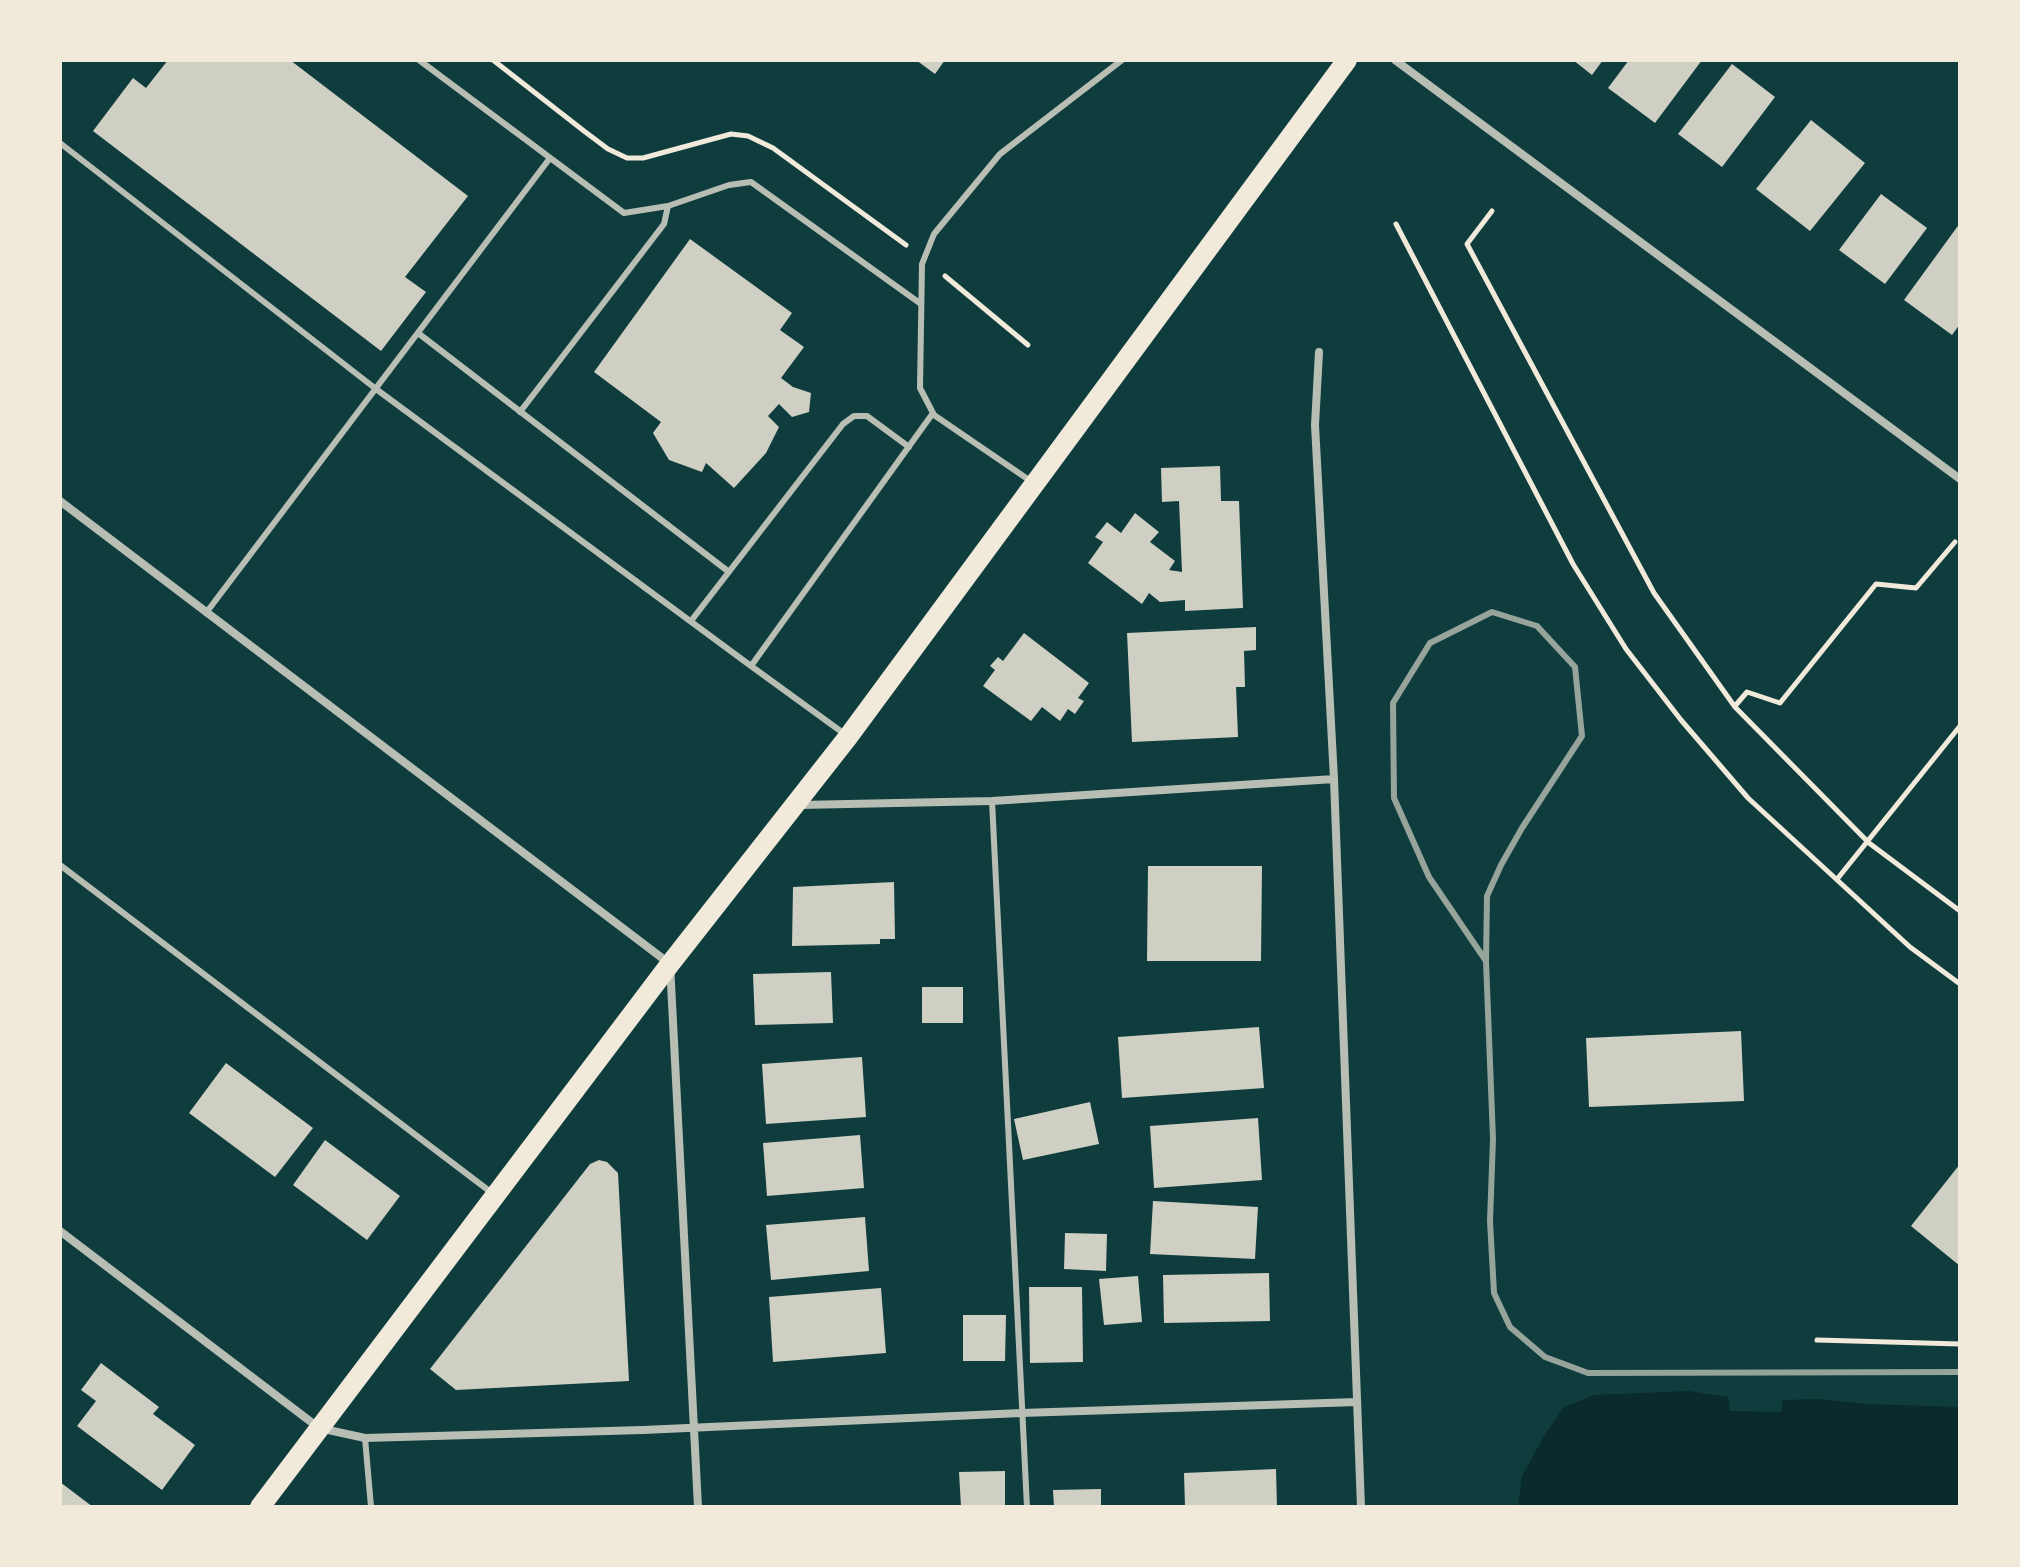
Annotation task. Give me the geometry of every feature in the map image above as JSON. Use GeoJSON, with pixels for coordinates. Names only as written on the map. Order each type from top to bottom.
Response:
{"type":"FeatureCollection","features":[{"type":"Feature","properties":{"kind":"main road"},"geometry":{"type":"LineString","coordinates":[[260,1507],[670,964],[848,737],[1347,60]]}},
{"type":"Feature","properties":{"kind":"street"},"geometry":{"type":"LineString","coordinates":[[1395,60],[1960,479]]}},
{"type":"Feature","properties":{"kind":"street"},"geometry":{"type":"LineString","coordinates":[[1319,352],[1315,425],[1334,779],[1361,1507]]}},
{"type":"Feature","properties":{"kind":"street"},"geometry":{"type":"LineString","coordinates":[[60,501],[670,964],[698,1507]]}},
{"type":"Feature","properties":{"kind":"street"},"geometry":{"type":"LineString","coordinates":[[796,805],[992,801],[1334,779]]}},
{"type":"Feature","properties":{"kind":"street"},"geometry":{"type":"LineString","coordinates":[[60,1231],[319,1428],[365,1438],[694,1429],[1021,1413],[1357,1402]]}},
{"type":"Feature","properties":{"kind":"lane"},"geometry":{"type":"LineString","coordinates":[[419,60],[624,213],[668,206],[729,185],[751,182],[921,304]]}},
{"type":"Feature","properties":{"kind":"lane"},"geometry":{"type":"LineString","coordinates":[[1035,484],[933,413],[920,388],[922,264],[934,234],[1000,154],[1122,60]]}},
{"type":"Feature","properties":{"kind":"lane"},"geometry":{"type":"LineString","coordinates":[[60,143],[376,389],[848,737]]}},
{"type":"Feature","properties":{"kind":"lane"},"geometry":{"type":"LineString","coordinates":[[206,613],[550,158]]}},
{"type":"Feature","properties":{"kind":"lane"},"geometry":{"type":"LineString","coordinates":[[520,412],[664,224],[668,206]]}},
{"type":"Feature","properties":{"kind":"lane"},"geometry":{"type":"LineString","coordinates":[[418,333],[729,572]]}},
{"type":"Feature","properties":{"kind":"lane"},"geometry":{"type":"LineString","coordinates":[[751,666],[933,413]]}},
{"type":"Feature","properties":{"kind":"lane"},"geometry":{"type":"LineString","coordinates":[[691,621],[843,424],[854,416],[867,416],[909,447]]}},
{"type":"Feature","properties":{"kind":"lane"},"geometry":{"type":"LineString","coordinates":[[992,801],[1027,1507]]}},
{"type":"Feature","properties":{"kind":"lane"},"geometry":{"type":"LineString","coordinates":[[60,865],[495,1195]]}},
{"type":"Feature","properties":{"kind":"lane"},"geometry":{"type":"LineString","coordinates":[[365,1438],[371,1507]]}},
{"type":"Feature","properties":{"kind":"path"},"geometry":{"type":"LineString","coordinates":[[1492,211],[1467,244],[1654,593],[1735,707],[1869,843],[1960,911]]}},
{"type":"Feature","properties":{"kind":"path"},"geometry":{"type":"LineString","coordinates":[[1396,224],[1573,564],[1626,649],[1681,720],[1748,798],[1910,947],[1960,984]]}},
{"type":"Feature","properties":{"kind":"path"},"geometry":{"type":"LineString","coordinates":[[1735,707],[1747,692],[1780,703],[1876,584],[1916,588],[1955,542]]}},
{"type":"Feature","properties":{"kind":"path"},"geometry":{"type":"LineString","coordinates":[[1838,878],[1960,726]]}},
{"type":"Feature","properties":{"kind":"path"},"geometry":{"type":"LineString","coordinates":[[1817,1340],[1960,1344]]}},
{"type":"Feature","properties":{"kind":"water"},"geometry":{"type":"Polygon","coordinates":[[[1689,1391],[1728,1397],[1730,1411],[1781,1412],[1783,1400],[1817,1399],[1960,1407],[1960,1507],[1518,1507],[1522,1476],[1564,1407],[1594,1395],[1689,1391]]]}},
{"type":"Feature","properties":{"kind":"building"},"geometry":{"type":"Polygon","coordinates":[[[168,60],[290,60],[468,196],[405,277],[426,292],[381,351],[93,131],[133,78],[146,88],[168,60]]]}},
{"type":"Feature","properties":{"kind":"building"},"geometry":{"type":"Polygon","coordinates":[[[916,60],[945,60],[935,74],[916,60]]]}},
{"type":"Feature","properties":{"kind":"building"},"geometry":{"type":"Polygon","coordinates":[[[1573,60],[1603,60],[1592,75],[1573,60]]]}},
{"type":"Feature","properties":{"kind":"building"},"geometry":{"type":"Polygon","coordinates":[[[1629,60],[1702,60],[1655,123],[1608,88],[1629,60]]]}},
{"type":"Feature","properties":{"kind":"building"},"geometry":{"type":"Polygon","coordinates":[[[1732,64],[1775,97],[1722,167],[1678,134],[1732,64]]]}},
{"type":"Feature","properties":{"kind":"building"},"geometry":{"type":"Polygon","coordinates":[[[1811,120],[1865,163],[1810,231],[1756,189],[1811,120]]]}},
{"type":"Feature","properties":{"kind":"building"},"geometry":{"type":"Polygon","coordinates":[[[1881,194],[1927,228],[1885,284],[1839,250],[1881,194]]]}},
{"type":"Feature","properties":{"kind":"building"},"geometry":{"type":"Polygon","coordinates":[[[1960,223],[1960,324],[1952,335],[1904,300],[1960,223]]]}},
{"type":"Feature","properties":{"kind":"building"},"geometry":{"type":"Polygon","coordinates":[[[690,239],[792,313],[780,330],[804,347],[781,378],[793,387],[811,393],[809,412],[792,417],[779,404],[768,416],[779,427],[766,453],[734,488],[706,463],[702,472],[669,460],[653,433],[661,422],[594,372],[690,239]]]}},
{"type":"Feature","properties":{"kind":"building"},"geometry":{"type":"Polygon","coordinates":[[[1220,466],[1221,501],[1239,501],[1243,608],[1185,611],[1185,600],[1160,602],[1149,593],[1142,604],[1088,563],[1103,542],[1095,537],[1107,522],[1121,533],[1135,513],[1159,532],[1150,542],[1175,561],[1169,570],[1182,572],[1179,501],[1162,502],[1161,468],[1220,466]]]}},
{"type":"Feature","properties":{"kind":"building"},"geometry":{"type":"Polygon","coordinates":[[[1256,627],[1256,650],[1244,651],[1245,687],[1236,687],[1238,737],[1132,742],[1127,633],[1256,627]]]}},
{"type":"Feature","properties":{"kind":"building"},"geometry":{"type":"Polygon","coordinates":[[[1024,633],[1089,683],[1078,698],[1084,701],[1075,714],[1068,709],[1060,721],[1042,707],[1031,721],[983,686],[995,670],[990,666],[998,657],[1003,661],[1024,633]]]}},
{"type":"Feature","properties":{"kind":"building"},"geometry":{"type":"Polygon","coordinates":[[[1148,866],[1262,866],[1261,961],[1147,961],[1148,866]]]}},
{"type":"Feature","properties":{"kind":"building"},"geometry":{"type":"Polygon","coordinates":[[[894,882],[895,939],[880,939],[880,944],[792,946],[793,887],[894,882]]]}},
{"type":"Feature","properties":{"kind":"building"},"geometry":{"type":"Polygon","coordinates":[[[831,972],[833,1023],[755,1025],[753,974],[831,972]]]}},
{"type":"Feature","properties":{"kind":"building"},"geometry":{"type":"Polygon","coordinates":[[[922,987],[963,987],[963,1023],[922,1023],[922,987]]]}},
{"type":"Feature","properties":{"kind":"building"},"geometry":{"type":"Polygon","coordinates":[[[1259,1027],[1264,1088],[1122,1098],[1118,1037],[1259,1027]]]}},
{"type":"Feature","properties":{"kind":"building"},"geometry":{"type":"Polygon","coordinates":[[[1741,1031],[1744,1101],[1589,1107],[1586,1038],[1741,1031]]]}},
{"type":"Feature","properties":{"kind":"building"},"geometry":{"type":"Polygon","coordinates":[[[862,1057],[866,1117],[766,1124],[762,1064],[862,1057]]]}},
{"type":"Feature","properties":{"kind":"building"},"geometry":{"type":"Polygon","coordinates":[[[226,1063],[313,1128],[275,1177],[189,1113],[226,1063]]]}},
{"type":"Feature","properties":{"kind":"building"},"geometry":{"type":"Polygon","coordinates":[[[1090,1102],[1099,1144],[1023,1160],[1014,1119],[1090,1102]]]}},
{"type":"Feature","properties":{"kind":"building"},"geometry":{"type":"Polygon","coordinates":[[[1258,1118],[1262,1180],[1154,1188],[1150,1126],[1258,1118]]]}},
{"type":"Feature","properties":{"kind":"building"},"geometry":{"type":"Polygon","coordinates":[[[860,1135],[864,1188],[767,1196],[763,1143],[860,1135]]]}},
{"type":"Feature","properties":{"kind":"building"},"geometry":{"type":"Polygon","coordinates":[[[325,1140],[400,1196],[367,1240],[293,1185],[325,1140]]]}},
{"type":"Feature","properties":{"kind":"building"},"geometry":{"type":"Polygon","coordinates":[[[599,1160],[607,1162],[618,1173],[629,1381],[456,1390],[430,1369],[590,1164],[599,1160]]]}},
{"type":"Feature","properties":{"kind":"building"},"geometry":{"type":"Polygon","coordinates":[[[1960,1164],[1960,1266],[1911,1226],[1960,1164]]]}},
{"type":"Feature","properties":{"kind":"building"},"geometry":{"type":"Polygon","coordinates":[[[1153,1201],[1258,1207],[1255,1259],[1150,1254],[1153,1201]]]}},
{"type":"Feature","properties":{"kind":"building"},"geometry":{"type":"Polygon","coordinates":[[[865,1217],[869,1271],[771,1280],[766,1225],[865,1217]]]}},
{"type":"Feature","properties":{"kind":"building"},"geometry":{"type":"Polygon","coordinates":[[[1065,1233],[1107,1234],[1106,1271],[1064,1269],[1065,1233]]]}},
{"type":"Feature","properties":{"kind":"building"},"geometry":{"type":"Polygon","coordinates":[[[1269,1273],[1270,1321],[1164,1323],[1163,1275],[1269,1273]]]}},
{"type":"Feature","properties":{"kind":"building"},"geometry":{"type":"Polygon","coordinates":[[[1138,1276],[1142,1322],[1104,1325],[1099,1279],[1138,1276]]]}},
{"type":"Feature","properties":{"kind":"building"},"geometry":{"type":"Polygon","coordinates":[[[1029,1287],[1082,1287],[1083,1362],[1030,1363],[1029,1287]]]}},
{"type":"Feature","properties":{"kind":"building"},"geometry":{"type":"Polygon","coordinates":[[[881,1288],[886,1353],[773,1362],[769,1297],[881,1288]]]}},
{"type":"Feature","properties":{"kind":"building"},"geometry":{"type":"Polygon","coordinates":[[[963,1315],[1006,1315],[1005,1361],[963,1361],[963,1315]]]}},
{"type":"Feature","properties":{"kind":"building"},"geometry":{"type":"Polygon","coordinates":[[[101,1363],[159,1407],[153,1414],[195,1445],[162,1490],[77,1426],[96,1401],[81,1390],[101,1363]]]}},
{"type":"Feature","properties":{"kind":"building"},"geometry":{"type":"Polygon","coordinates":[[[1276,1469],[1277,1507],[1185,1507],[1184,1473],[1276,1469]]]}},
{"type":"Feature","properties":{"kind":"building"},"geometry":{"type":"Polygon","coordinates":[[[1005,1471],[1005,1507],[961,1507],[959,1472],[1005,1471]]]}},
{"type":"Feature","properties":{"kind":"building"},"geometry":{"type":"Polygon","coordinates":[[[60,1482],[93,1507],[60,1507],[60,1482]]]}},
{"type":"Feature","properties":{"kind":"building"},"geometry":{"type":"Polygon","coordinates":[[[1101,1489],[1101,1507],[1054,1507],[1053,1490],[1101,1489]]]}},
{"type":"Feature","properties":{"kind":"railway"},"geometry":{"type":"LineString","coordinates":[[1486,961],[1429,877],[1394,798],[1393,703],[1430,643],[1492,612],[1537,626],[1575,667],[1582,736],[1522,828],[1487,896],[1486,961],[1493,1139],[1490,1221],[1494,1293],[1510,1327],[1545,1357],[1588,1373],[1960,1372]]}}]}
